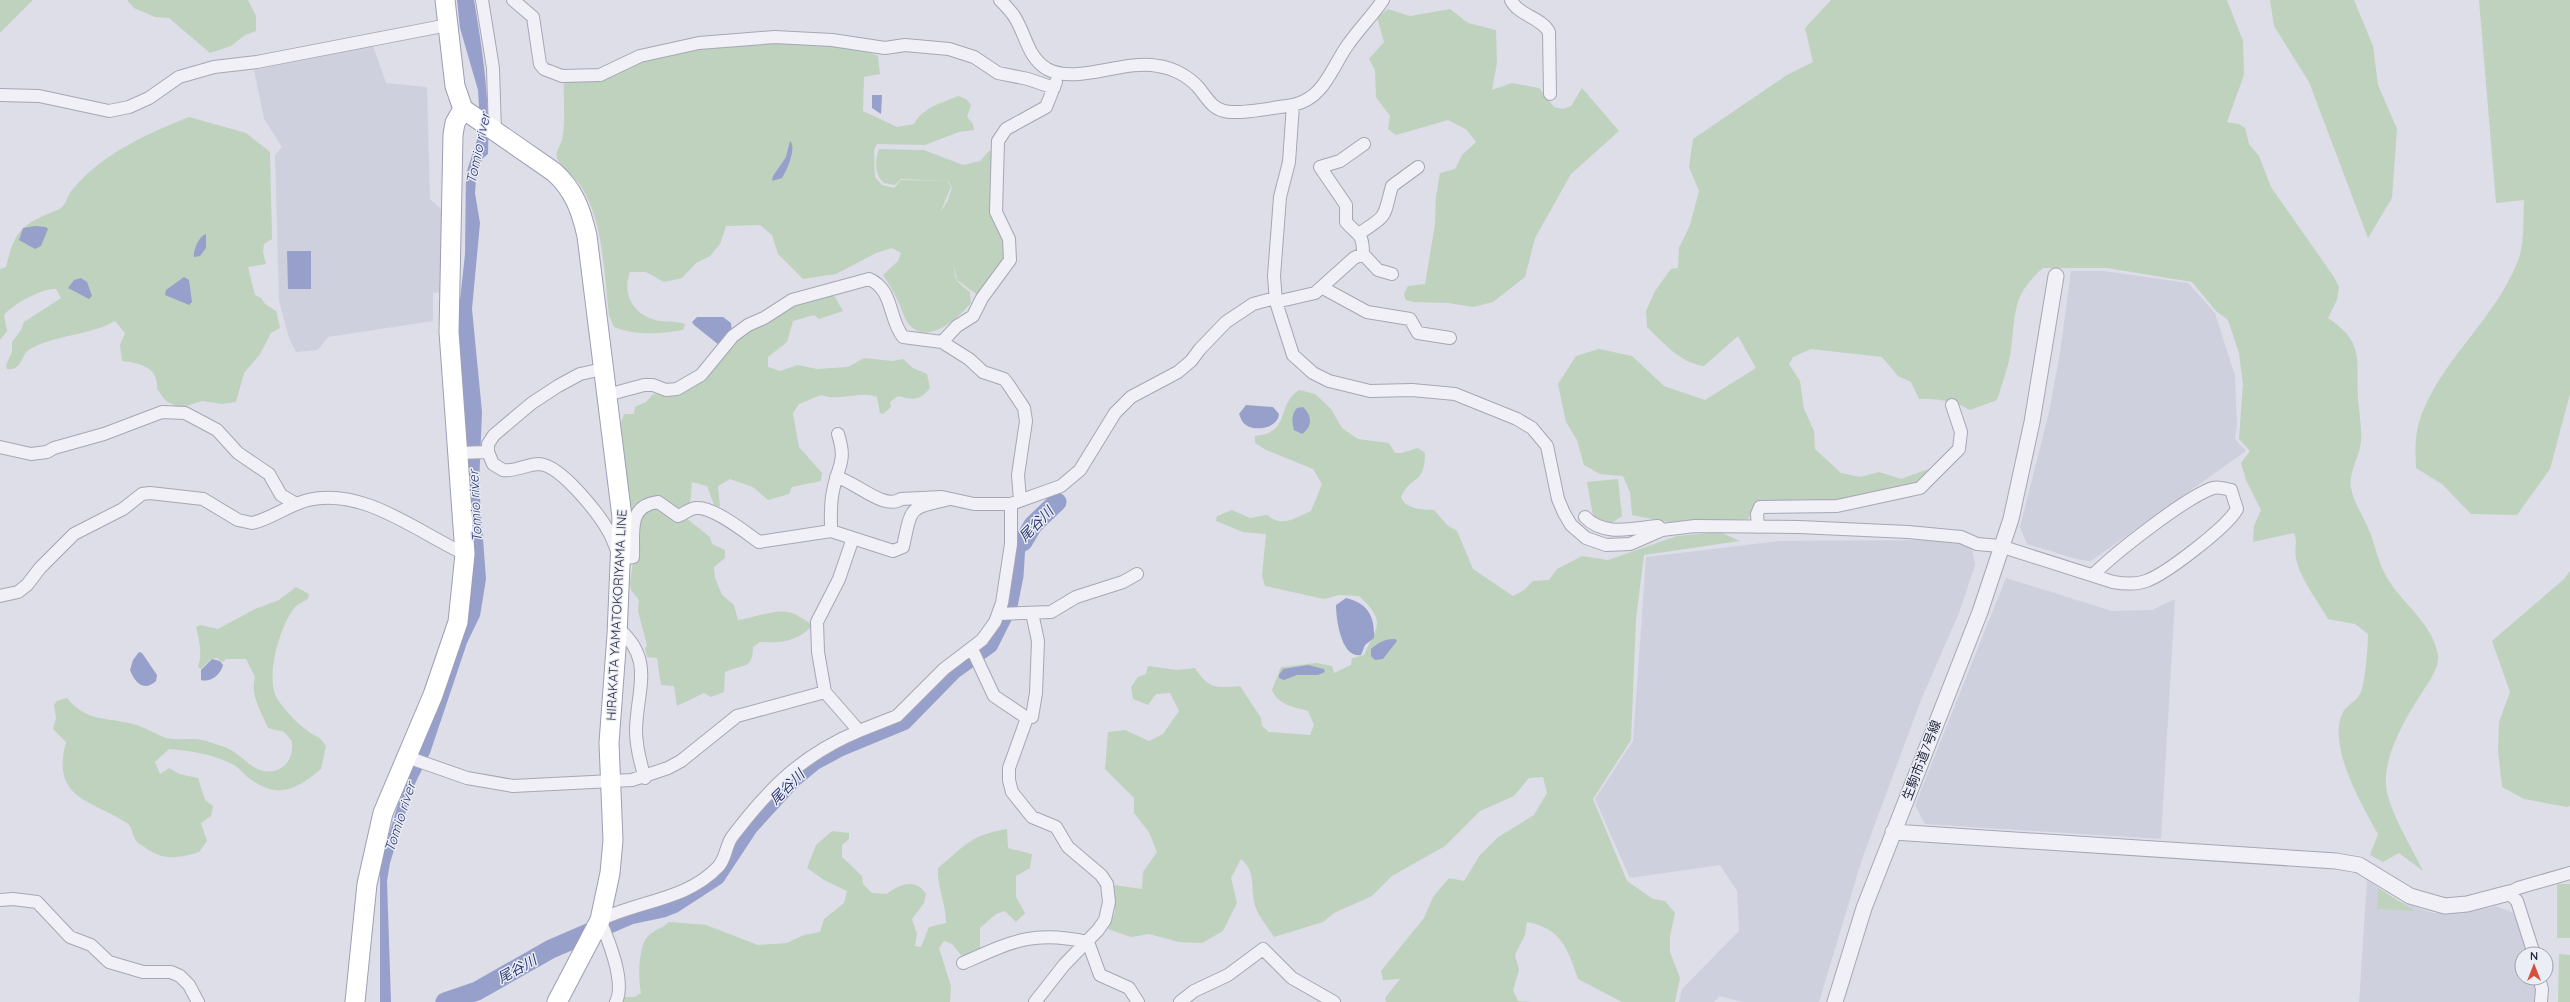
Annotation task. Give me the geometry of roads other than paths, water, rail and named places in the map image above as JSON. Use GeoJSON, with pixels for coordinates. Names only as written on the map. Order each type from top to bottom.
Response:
{"type":"FeatureCollection","features":[{"type":"Feature","properties":{"kind":"main road"},"geometry":{"type":"LineString","coordinates":[[355,1002],[367,884],[372,854],[383,813],[433,695],[458,622],[465,554],[461,452],[450,332],[450,217],[453,135],[455,123],[465,111],[455,86],[445,0]]}},
{"type":"Feature","properties":{"kind":"main road","name":"HIRAKATA YAMATOKORIYAMA LINE"},"geometry":{"type":"LineString","coordinates":[[465,111],[558,176],[579,205],[587,236],[622,517],[618,628],[609,743],[613,840],[610,873],[600,920],[557,1002]]}},
{"type":"Feature","properties":{"kind":"street"},"geometry":{"type":"LineString","coordinates":[[482,0],[493,68],[495,131]]}},
{"type":"Feature","properties":{"kind":"street"},"geometry":{"type":"LineString","coordinates":[[513,0],[533,17],[540,64],[544,69],[562,76],[600,75],[640,56],[674,47],[775,37],[853,42],[885,48],[906,45],[950,49],[974,57],[998,73],[1028,79],[1054,88]]}},
{"type":"Feature","properties":{"kind":"street"},"geometry":{"type":"LineString","coordinates":[[1000,0],[1014,15],[1029,51],[1038,62],[1060,73],[1081,74],[1131,64],[1158,65],[1176,71],[1187,78],[1208,101],[1224,112],[1293,105],[1303,103],[1317,94],[1334,70],[1346,46],[1384,0]]}},
{"type":"Feature","properties":{"kind":"street"},"geometry":{"type":"LineString","coordinates":[[1511,0],[1519,10],[1546,26],[1549,32],[1550,94]]}},
{"type":"Feature","properties":{"kind":"street"},"geometry":{"type":"LineString","coordinates":[[0,95],[40,96],[109,111],[129,107],[149,98],[179,77],[214,67],[257,62],[448,25]]}},
{"type":"Feature","properties":{"kind":"street"},"geometry":{"type":"LineString","coordinates":[[942,342],[957,326],[973,316],[982,298],[1010,260],[1009,239],[996,212],[998,142],[1006,129],[1046,107],[1060,73]]}},
{"type":"Feature","properties":{"kind":"street"},"geometry":{"type":"LineString","coordinates":[[1293,105],[1289,162],[1280,197],[1274,276],[1276,300],[1293,355],[1313,373],[1329,381],[1370,391],[1426,391],[1455,394],[1517,419],[1532,428],[1547,446],[1558,499],[1564,513],[1571,525],[1586,538],[1606,544],[1630,544],[1662,530],[1695,526],[1908,532],[1962,537],[1977,544],[2000,546],[2094,574],[2128,584],[2146,581],[2164,570],[2232,518],[2237,509],[2231,490],[2215,488],[2188,502],[2110,558],[2094,574]]}},
{"type":"Feature","properties":{"kind":"street"},"geometry":{"type":"LineString","coordinates":[[1364,144],[1340,161],[1320,168],[1346,205],[1346,222],[1360,233],[1363,243],[1363,254],[1378,270],[1392,274]]}},
{"type":"Feature","properties":{"kind":"street"},"geometry":{"type":"LineString","coordinates":[[1360,233],[1386,214],[1392,186],[1418,167]]}},
{"type":"Feature","properties":{"kind":"street"},"geometry":{"type":"LineString","coordinates":[[836,477],[847,480],[881,501],[897,502],[901,499],[924,498],[950,499],[974,504],[1015,502],[1061,486],[1072,479],[1094,450],[1115,413],[1131,397],[1178,372],[1192,361],[1200,349],[1226,322],[1253,304],[1303,297],[1323,288],[1338,271],[1363,254]]}},
{"type":"Feature","properties":{"kind":"street","name":"生駒市道7号線"},"geometry":{"type":"LineString","coordinates":[[1835,1002],[1864,908],[1980,612],[2000,546],[2011,519],[2033,414],[2056,276]]}},
{"type":"Feature","properties":{"kind":"street"},"geometry":{"type":"LineString","coordinates":[[607,395],[644,385],[653,385],[666,390],[677,389],[700,375],[734,336],[748,325],[764,318],[792,300],[864,279],[875,282],[888,296],[899,332],[903,337],[942,342],[969,359],[983,372],[1004,379],[1024,408],[1026,421],[1018,475],[1011,544],[998,614],[982,640],[944,669],[897,716],[859,730],[822,748],[791,771],[731,839],[719,866],[702,879],[671,896],[650,904],[623,909],[600,920],[607,937],[619,983],[616,1002]]}},
{"type":"Feature","properties":{"kind":"street"},"geometry":{"type":"LineString","coordinates":[[1323,288],[1367,312],[1410,319],[1418,334],[1450,338]]}},
{"type":"Feature","properties":{"kind":"street"},"geometry":{"type":"LineString","coordinates":[[485,452],[494,435],[532,403],[580,374],[603,369]]}},
{"type":"Feature","properties":{"kind":"street"},"geometry":{"type":"LineString","coordinates":[[1758,527],[1757,514],[1760,507],[1837,506],[1920,488],[1960,449],[1961,432],[1952,405]]}},
{"type":"Feature","properties":{"kind":"street"},"geometry":{"type":"LineString","coordinates":[[0,447],[31,454],[47,452],[54,448],[104,434],[162,412],[185,413],[217,430],[238,453],[269,474],[281,495],[296,504]]}},
{"type":"Feature","properties":{"kind":"street"},"geometry":{"type":"LineString","coordinates":[[832,532],[831,508],[836,477],[841,468],[843,449],[838,434]]}},
{"type":"Feature","properties":{"kind":"street"},"geometry":{"type":"LineString","coordinates":[[461,452],[485,452]]}},
{"type":"Feature","properties":{"kind":"street"},"geometry":{"type":"LineString","coordinates":[[485,452],[494,464],[503,470],[539,464],[551,467],[559,472],[596,513],[610,534],[620,559],[633,557],[634,518],[639,508],[658,502],[678,516],[698,508],[714,514],[759,542],[832,532],[892,551],[903,547],[910,515],[913,510],[919,506],[950,499]]}},
{"type":"Feature","properties":{"kind":"street"},"geometry":{"type":"LineString","coordinates":[[0,596],[18,592],[27,585],[40,568],[74,534],[123,509],[142,494],[202,499],[238,520],[252,523],[296,504],[325,497],[340,497],[399,519],[465,554]]}},
{"type":"Feature","properties":{"kind":"street"},"geometry":{"type":"LineString","coordinates":[[1585,517],[1601,528],[1615,530],[1658,526],[1662,530]]}},
{"type":"Feature","properties":{"kind":"street"},"geometry":{"type":"LineString","coordinates":[[854,538],[839,579],[817,622],[818,652],[824,692],[859,730]]}},
{"type":"Feature","properties":{"kind":"street"},"geometry":{"type":"LineString","coordinates":[[998,614],[1051,612],[1076,597],[1123,582],[1137,574]]}},
{"type":"Feature","properties":{"kind":"street"},"geometry":{"type":"LineString","coordinates":[[1032,613],[1038,641],[1036,693],[1032,717]]}},
{"type":"Feature","properties":{"kind":"street"},"geometry":{"type":"LineString","coordinates":[[618,628],[628,637],[641,662],[642,689],[636,730],[637,744],[645,778]]}},
{"type":"Feature","properties":{"kind":"street"},"geometry":{"type":"LineString","coordinates":[[972,649],[994,696],[1027,718],[1009,768],[1009,780],[1012,792],[1032,817],[1056,827],[1068,847],[1101,875],[1107,884],[1109,902],[1105,920],[1088,942],[1064,965],[1035,1002]]}},
{"type":"Feature","properties":{"kind":"street"},"geometry":{"type":"LineString","coordinates":[[407,757],[467,778],[513,786],[611,782],[645,778],[681,761],[737,716],[824,692]]}},
{"type":"Feature","properties":{"kind":"street"},"geometry":{"type":"LineString","coordinates":[[1893,832],[2336,861],[2359,865],[2410,896],[2445,906],[2482,901],[2570,872]]}},
{"type":"Feature","properties":{"kind":"street"},"geometry":{"type":"LineString","coordinates":[[2509,893],[2517,901],[2531,946]]}},
{"type":"Feature","properties":{"kind":"street"},"geometry":{"type":"LineString","coordinates":[[0,900],[14,899],[38,902],[70,937],[91,945],[109,962],[143,972],[171,972],[180,976],[189,985],[198,1002]]}},
{"type":"Feature","properties":{"kind":"street"},"geometry":{"type":"LineString","coordinates":[[963,963],[1006,944],[1035,936],[1050,935],[1088,942]]}},
{"type":"Feature","properties":{"kind":"street"},"geometry":{"type":"LineString","coordinates":[[1088,942],[1100,975],[1129,988],[1138,1002]]}},
{"type":"Feature","properties":{"kind":"street"},"geometry":{"type":"LineString","coordinates":[[1180,1002],[1194,991],[1228,975],[1264,950],[1292,978],[1334,1002]]}},
{"type":"Feature","properties":{"kind":"street"},"geometry":{"type":"LineString","coordinates":[[2541,986],[2541,1002]]}},
{"type":"Feature","properties":{"kind":"water","name":"Tomio river"},"geometry":{"type":"Polygon","coordinates":[[[457,0],[474,0],[483,58],[488,115],[488,154],[482,159],[476,179],[475,193],[480,223],[472,309],[482,412],[479,485],[486,579],[480,616],[467,643],[430,753],[413,788],[390,863],[387,881],[391,1002],[380,1002],[380,864],[474,551],[458,319],[465,254],[466,174],[477,140],[479,106],[478,90],[460,28],[457,0]]]}},
{"type":"Feature","properties":{"kind":"water"},"geometry":{"type":"Polygon","coordinates":[[[872,95],[882,95],[881,114],[872,108],[872,95]]]}},
{"type":"Feature","properties":{"kind":"water"},"geometry":{"type":"Polygon","coordinates":[[[790,141],[792,144],[792,153],[786,170],[782,178],[772,181],[773,176],[786,157],[790,141]]]}},
{"type":"Feature","properties":{"kind":"water"},"geometry":{"type":"Polygon","coordinates":[[[35,226],[46,227],[48,229],[41,246],[35,249],[19,240],[23,228],[35,226]]]}},
{"type":"Feature","properties":{"kind":"water"},"geometry":{"type":"Polygon","coordinates":[[[206,234],[206,248],[200,256],[194,257],[194,251],[197,244],[201,237],[206,234]]]}},
{"type":"Feature","properties":{"kind":"water"},"geometry":{"type":"Polygon","coordinates":[[[287,251],[311,251],[311,289],[288,289],[287,251]]]}},
{"type":"Feature","properties":{"kind":"water"},"geometry":{"type":"Polygon","coordinates":[[[184,277],[189,280],[192,302],[189,305],[165,295],[166,290],[184,277]]]}},
{"type":"Feature","properties":{"kind":"water"},"geometry":{"type":"Polygon","coordinates":[[[81,278],[87,282],[92,296],[89,299],[68,288],[74,280],[81,278]]]}},
{"type":"Feature","properties":{"kind":"water"},"geometry":{"type":"Polygon","coordinates":[[[697,317],[723,317],[731,323],[732,333],[719,345],[694,325],[692,322],[697,317]]]}},
{"type":"Feature","properties":{"kind":"water"},"geometry":{"type":"Polygon","coordinates":[[[1246,405],[1273,407],[1279,414],[1278,419],[1275,423],[1266,427],[1250,427],[1244,423],[1239,414],[1246,405]]]}},
{"type":"Feature","properties":{"kind":"water"},"geometry":{"type":"Polygon","coordinates":[[[1303,407],[1310,418],[1310,421],[1308,428],[1302,434],[1294,430],[1292,419],[1295,410],[1303,407]]]}},
{"type":"Feature","properties":{"kind":"water"},"geometry":{"type":"Polygon","coordinates":[[[1346,598],[1354,600],[1365,607],[1369,612],[1373,624],[1374,638],[1365,645],[1361,655],[1354,655],[1349,651],[1341,636],[1337,619],[1336,605],[1346,598]]]}},
{"type":"Feature","properties":{"kind":"water"},"geometry":{"type":"Polygon","coordinates":[[[1395,639],[1397,641],[1383,659],[1375,660],[1371,656],[1371,649],[1377,644],[1385,640],[1395,639]]]}},
{"type":"Feature","properties":{"kind":"water"},"geometry":{"type":"Polygon","coordinates":[[[139,652],[142,653],[157,675],[156,681],[148,686],[144,686],[137,682],[130,670],[133,660],[139,652]]]}},
{"type":"Feature","properties":{"kind":"water"},"geometry":{"type":"Polygon","coordinates":[[[212,659],[220,661],[223,665],[220,672],[212,679],[205,681],[201,680],[201,670],[212,659]]]}},
{"type":"Feature","properties":{"kind":"water"},"geometry":{"type":"Polygon","coordinates":[[[1308,665],[1324,669],[1325,672],[1318,675],[1297,675],[1284,680],[1279,678],[1279,675],[1283,669],[1308,665]]]}},
{"type":"Feature","properties":{"kind":"waterway","name":"尾谷川"},"geometry":{"type":"LineString","coordinates":[[445,1002],[477,991],[551,949],[630,915],[663,908],[673,904],[716,876],[749,826],[792,779],[814,761],[840,747],[903,721],[953,670],[989,644],[1008,606],[1014,576],[1016,544],[1023,542],[1033,525],[1057,502]]}}]}
